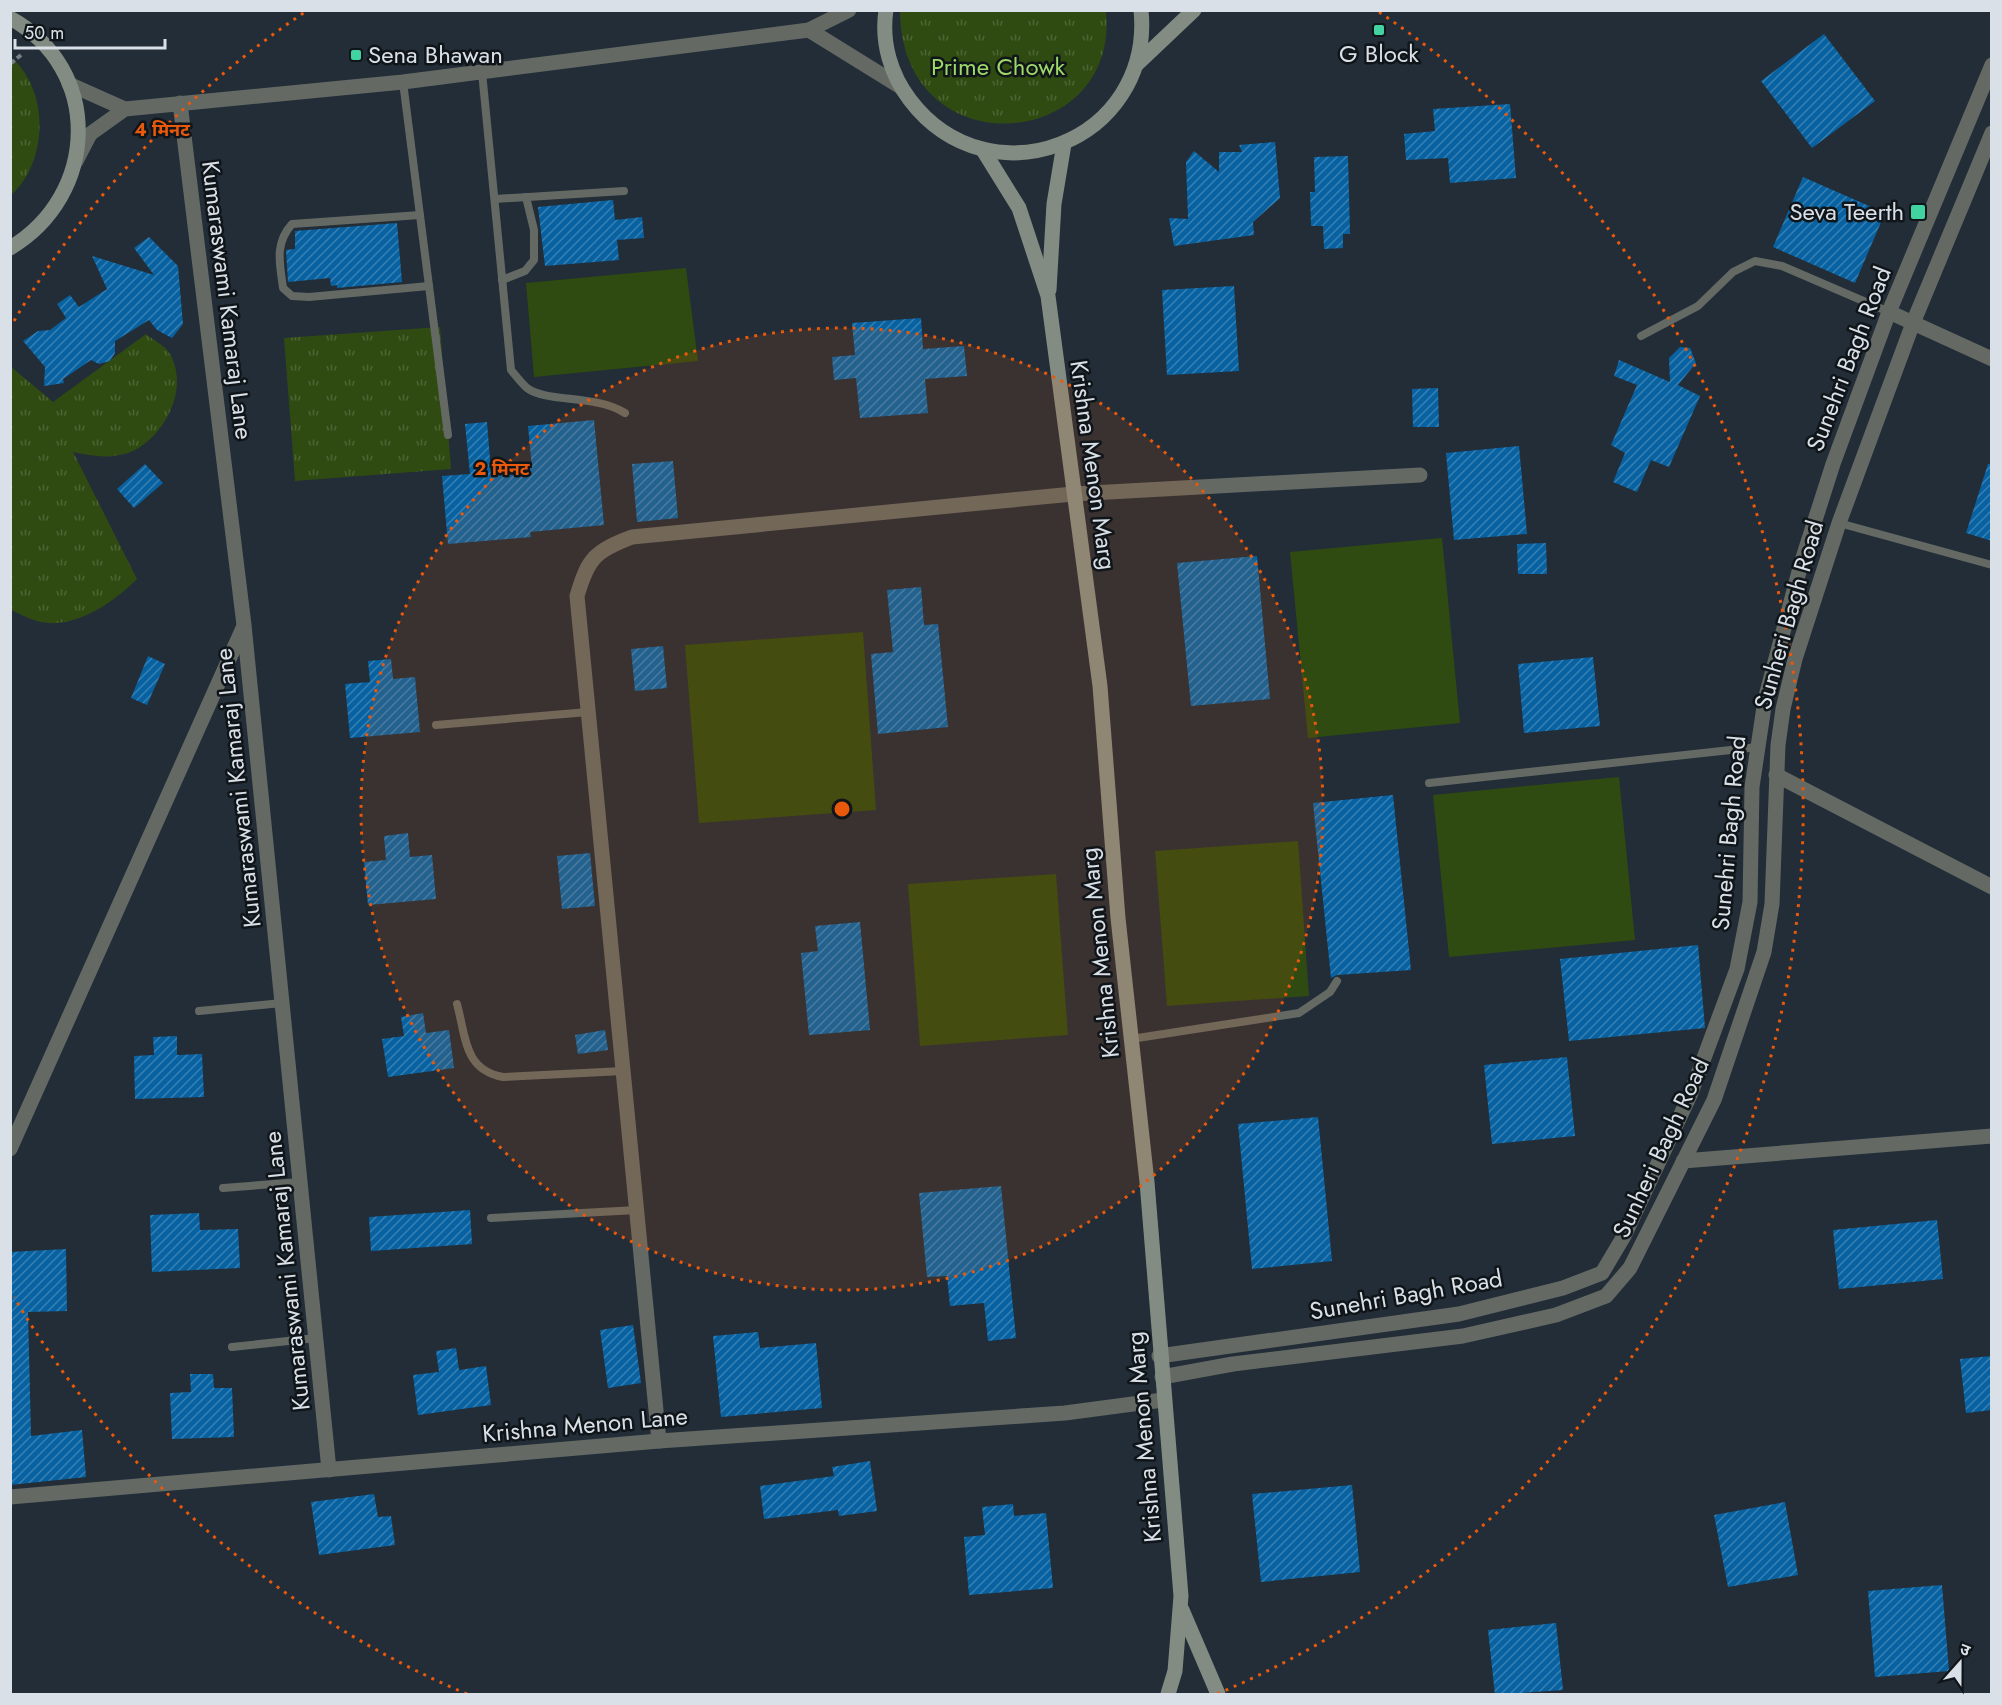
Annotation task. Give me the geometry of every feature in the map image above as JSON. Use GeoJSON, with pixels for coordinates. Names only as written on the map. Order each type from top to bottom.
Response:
{"type":"FeatureCollection","features":[{"type":"Feature","properties":{"kind":"main road"},"geometry":{"type":"LineString","coordinates":[[26,10],[32,32]]}},
{"type":"Feature","properties":{"kind":"main road"},"geometry":{"type":"LineString","coordinates":[[886,10],[886,42],[891,66],[901,87],[922,116],[950,137],[983,150],[1024,154],[1064,144],[1089,131],[1110,112],[1126,90],[1137,64],[1143,31],[1142,10]]}},
{"type":"Feature","properties":{"kind":"main road"},"geometry":{"type":"LineString","coordinates":[[1137,64],[1194,10]]}},
{"type":"Feature","properties":{"kind":"main road"},"geometry":{"type":"LineString","coordinates":[[10,18],[32,32],[52,54],[69,84],[77,113],[79,137],[76,160],[69,183],[57,205],[43,223],[10,248]]}},
{"type":"Feature","properties":{"kind":"main road","name":"Krishna Menon Marg"},"geometry":{"type":"LineString","coordinates":[[1064,144],[1054,204],[1048,296],[1100,686],[1118,918],[1146,1182],[1180,1607],[1175,1671],[1168,1695]]}},
{"type":"Feature","properties":{"kind":"main road","name":"Krishna Menon Marg"},"geometry":{"type":"LineString","coordinates":[[983,150],[1019,208],[1048,296]]}},
{"type":"Feature","properties":{"kind":"main road","name":"Krishna Menon Marg"},"geometry":{"type":"LineString","coordinates":[[1180,1607],[1218,1695]]}},
{"type":"Feature","properties":{"kind":"street"},"geometry":{"type":"LineString","coordinates":[[76,160],[90,134],[125,109],[403,82],[809,30],[849,10]]}},
{"type":"Feature","properties":{"kind":"street"},"geometry":{"type":"LineString","coordinates":[[809,30],[901,87]]}},
{"type":"Feature","properties":{"kind":"street","name":"Sunehri Bagh Road"},"geometry":{"type":"LineString","coordinates":[[1160,1356],[1460,1314],[1563,1288],[1602,1273],[1624,1236],[1691,1093],[1737,969],[1750,902],[1752,787],[1765,700],[1801,564],[1833,464],[1889,312],[1992,65]]}},
{"type":"Feature","properties":{"kind":"street"},"geometry":{"type":"LineString","coordinates":[[69,84],[125,109]]}},
{"type":"Feature","properties":{"kind":"street","name":"Kumaraswami Kamaraj Lane"},"geometry":{"type":"LineString","coordinates":[[180,103],[244,625],[329,1470]]}},
{"type":"Feature","properties":{"kind":"street","name":"Sunheri Bagh Road"},"geometry":{"type":"LineString","coordinates":[[1162,1377],[1233,1365],[1462,1336],[1556,1315],[1606,1296],[1630,1268],[1714,1100],[1764,952],[1772,904],[1776,775],[1783,709],[1795,659],[1839,523],[1913,323],[1992,133]]}},
{"type":"Feature","properties":{"kind":"street"},"geometry":{"type":"LineString","coordinates":[[1889,312],[1992,359]]}},
{"type":"Feature","properties":{"kind":"street"},"geometry":{"type":"LineString","coordinates":[[659,1441],[577,596],[584,570],[603,548],[632,537],[1073,494],[1419,475]]}},
{"type":"Feature","properties":{"kind":"street"},"geometry":{"type":"LineString","coordinates":[[10,1149],[244,625]]}},
{"type":"Feature","properties":{"kind":"street"},"geometry":{"type":"LineString","coordinates":[[1776,775],[1992,887]]}},
{"type":"Feature","properties":{"kind":"street"},"geometry":{"type":"LineString","coordinates":[[1683,1161],[1992,1136]]}},
{"type":"Feature","properties":{"kind":"street","name":"Krishna Menon Lane"},"geometry":{"type":"LineString","coordinates":[[10,1497],[659,1441],[1065,1413],[1163,1400]]}},
{"type":"Feature","properties":{"kind":"lane"},"geometry":{"type":"LineString","coordinates":[[482,72],[511,370],[528,389],[556,396],[600,401],[625,413]]}},
{"type":"Feature","properties":{"kind":"lane"},"geometry":{"type":"LineString","coordinates":[[403,82],[448,435]]}},
{"type":"Feature","properties":{"kind":"lane"},"geometry":{"type":"LineString","coordinates":[[495,199],[624,191]]}},
{"type":"Feature","properties":{"kind":"lane"},"geometry":{"type":"LineString","coordinates":[[502,280],[525,271],[534,260],[534,230],[526,197]]}},
{"type":"Feature","properties":{"kind":"lane"},"geometry":{"type":"LineString","coordinates":[[420,215],[291,224],[283,234],[278,247],[283,288],[292,296],[309,297],[429,286]]}},
{"type":"Feature","properties":{"kind":"lane"},"geometry":{"type":"LineString","coordinates":[[1641,336],[1698,306],[1734,272],[1755,261],[1782,266],[1889,312]]}},
{"type":"Feature","properties":{"kind":"lane"},"geometry":{"type":"LineString","coordinates":[[1839,523],[1992,565]]}},
{"type":"Feature","properties":{"kind":"lane"},"geometry":{"type":"LineString","coordinates":[[436,725],[588,712]]}},
{"type":"Feature","properties":{"kind":"lane"},"geometry":{"type":"LineString","coordinates":[[1430,783],[1758,747]]}},
{"type":"Feature","properties":{"kind":"lane"},"geometry":{"type":"LineString","coordinates":[[1131,1039],[1299,1013],[1330,992],[1337,981]]}},
{"type":"Feature","properties":{"kind":"lane"},"geometry":{"type":"LineString","coordinates":[[199,1011],[282,1004]]}},
{"type":"Feature","properties":{"kind":"lane"},"geometry":{"type":"LineString","coordinates":[[457,1004],[470,1054],[477,1067],[487,1074],[503,1077],[623,1071]]}},
{"type":"Feature","properties":{"kind":"lane"},"geometry":{"type":"LineString","coordinates":[[223,1188],[300,1182]]}},
{"type":"Feature","properties":{"kind":"lane"},"geometry":{"type":"LineString","coordinates":[[491,1218],[637,1210]]}},
{"type":"Feature","properties":{"kind":"lane"},"geometry":{"type":"LineString","coordinates":[[232,1347],[316,1338]]}},
{"type":"Feature","properties":{"kind":"path"},"geometry":{"type":"LineString","coordinates":[[10,64],[21,55]]}},
{"type":"Feature","properties":{"kind":"green space","name":"Prime Chowk"},"geometry":{"type":"Polygon","coordinates":[[[900,11],[1106,11],[1101,58],[1080,93],[1047,115],[1009,124],[969,118],[935,98],[910,62],[900,11]]]}},
{"type":"Feature","properties":{"kind":"green space"},"geometry":{"type":"Polygon","coordinates":[[[11,57],[23,71],[32,88],[38,106],[40,126],[38,145],[32,164],[23,181],[11,195],[11,57]]]}},
{"type":"Feature","properties":{"kind":"green space"},"geometry":{"type":"Polygon","coordinates":[[[686,268],[698,361],[534,377],[526,283],[686,268]]]}},
{"type":"Feature","properties":{"kind":"green space"},"geometry":{"type":"Polygon","coordinates":[[[440,327],[451,469],[295,481],[284,338],[440,327]]]}},
{"type":"Feature","properties":{"kind":"green space"},"geometry":{"type":"Polygon","coordinates":[[[146,334],[168,351],[175,365],[177,380],[175,395],[163,424],[141,446],[128,453],[93,456],[73,452],[137,579],[106,605],[81,618],[54,623],[41,622],[11,610],[10,366],[53,402],[146,334]]]}},
{"type":"Feature","properties":{"kind":"green space"},"geometry":{"type":"Polygon","coordinates":[[[1442,538],[1460,723],[1308,738],[1290,552],[1442,538]]]}},
{"type":"Feature","properties":{"kind":"green space"},"geometry":{"type":"Polygon","coordinates":[[[863,632],[876,810],[699,823],[685,645],[863,632]]]}},
{"type":"Feature","properties":{"kind":"green space"},"geometry":{"type":"Polygon","coordinates":[[[1619,777],[1635,940],[1449,957],[1433,795],[1619,777]]]}},
{"type":"Feature","properties":{"kind":"green space"},"geometry":{"type":"Polygon","coordinates":[[[1298,841],[1309,996],[1167,1006],[1155,851],[1298,841]]]}},
{"type":"Feature","properties":{"kind":"green space"},"geometry":{"type":"Polygon","coordinates":[[[1056,874],[1068,1035],[920,1046],[908,884],[1056,874]]]}},
{"type":"Feature","properties":{"kind":"building"},"geometry":{"type":"Polygon","coordinates":[[[1824,34],[1875,101],[1812,148],[1761,81],[1824,34]]]}},
{"type":"Feature","properties":{"kind":"building"},"geometry":{"type":"Polygon","coordinates":[[[1510,104],[1516,178],[1450,183],[1448,158],[1406,160],[1404,134],[1435,131],[1433,109],[1510,104]]]}},
{"type":"Feature","properties":{"kind":"building"},"geometry":{"type":"Polygon","coordinates":[[[1275,142],[1280,198],[1253,222],[1254,235],[1174,246],[1169,218],[1188,219],[1186,162],[1194,151],[1219,172],[1219,152],[1242,152],[1239,145],[1275,142]]]}},
{"type":"Feature","properties":{"kind":"building"},"geometry":{"type":"Polygon","coordinates":[[[1348,156],[1350,234],[1343,234],[1343,248],[1324,249],[1323,226],[1311,226],[1310,192],[1315,192],[1314,157],[1348,156]]]}},
{"type":"Feature","properties":{"kind":"building"},"geometry":{"type":"Polygon","coordinates":[[[1803,177],[1885,213],[1855,283],[1773,247],[1803,177]]]}},
{"type":"Feature","properties":{"kind":"building"},"geometry":{"type":"Polygon","coordinates":[[[613,200],[615,220],[642,217],[644,238],[617,240],[619,260],[545,266],[538,207],[613,200]]]}},
{"type":"Feature","properties":{"kind":"building"},"geometry":{"type":"Polygon","coordinates":[[[397,223],[402,282],[337,288],[337,285],[331,286],[330,278],[288,282],[286,250],[295,249],[295,231],[397,223]]]}},
{"type":"Feature","properties":{"kind":"building"},"geometry":{"type":"Polygon","coordinates":[[[149,237],[178,266],[183,324],[172,338],[157,330],[149,320],[115,341],[115,353],[110,361],[99,364],[91,360],[63,379],[64,383],[44,386],[45,367],[23,341],[38,331],[50,330],[66,318],[57,304],[70,295],[79,307],[107,289],[92,256],[154,275],[134,248],[149,237]]]}},
{"type":"Feature","properties":{"kind":"building"},"geometry":{"type":"Polygon","coordinates":[[[1234,286],[1239,371],[1167,375],[1162,290],[1234,286]]]}},
{"type":"Feature","properties":{"kind":"building"},"geometry":{"type":"Polygon","coordinates":[[[921,318],[923,349],[964,346],[967,376],[925,379],[928,413],[860,418],[856,378],[834,380],[832,357],[855,355],[852,323],[921,318]]]}},
{"type":"Feature","properties":{"kind":"building"},"geometry":{"type":"Polygon","coordinates":[[[1680,347],[1690,348],[1696,363],[1678,385],[1700,396],[1669,467],[1651,460],[1637,492],[1613,482],[1625,453],[1611,445],[1637,385],[1614,376],[1619,360],[1670,382],[1669,358],[1680,347]]]}},
{"type":"Feature","properties":{"kind":"building"},"geometry":{"type":"Polygon","coordinates":[[[1438,388],[1439,427],[1413,427],[1412,389],[1438,388]]]}},
{"type":"Feature","properties":{"kind":"building"},"geometry":{"type":"Polygon","coordinates":[[[594,420],[604,525],[530,532],[531,537],[448,544],[442,476],[470,474],[465,424],[487,422],[491,472],[532,468],[528,426],[594,420]]]}},
{"type":"Feature","properties":{"kind":"building"},"geometry":{"type":"Polygon","coordinates":[[[1519,446],[1527,534],[1454,540],[1446,453],[1519,446]]]}},
{"type":"Feature","properties":{"kind":"building"},"geometry":{"type":"Polygon","coordinates":[[[673,461],[678,518],[637,522],[632,464],[673,461]]]}},
{"type":"Feature","properties":{"kind":"building"},"geometry":{"type":"Polygon","coordinates":[[[145,464],[163,483],[134,508],[117,489],[145,464]]]}},
{"type":"Feature","properties":{"kind":"building"},"geometry":{"type":"Polygon","coordinates":[[[1988,464],[1992,464],[1992,541],[1966,533],[1988,464]]]}},
{"type":"Feature","properties":{"kind":"building"},"geometry":{"type":"Polygon","coordinates":[[[1546,543],[1547,574],[1518,574],[1517,544],[1546,543]]]}},
{"type":"Feature","properties":{"kind":"building"},"geometry":{"type":"Polygon","coordinates":[[[1257,556],[1270,699],[1191,706],[1177,563],[1257,556]]]}},
{"type":"Feature","properties":{"kind":"building"},"geometry":{"type":"Polygon","coordinates":[[[921,587],[924,625],[938,624],[948,727],[878,734],[871,654],[893,652],[887,590],[921,587]]]}},
{"type":"Feature","properties":{"kind":"building"},"geometry":{"type":"Polygon","coordinates":[[[663,646],[667,688],[635,691],[631,649],[663,646]]]}},
{"type":"Feature","properties":{"kind":"building"},"geometry":{"type":"Polygon","coordinates":[[[148,656],[165,664],[147,705],[131,698],[148,656]]]}},
{"type":"Feature","properties":{"kind":"building"},"geometry":{"type":"Polygon","coordinates":[[[1593,657],[1600,726],[1524,733],[1518,664],[1593,657]]]}},
{"type":"Feature","properties":{"kind":"building"},"geometry":{"type":"Polygon","coordinates":[[[391,659],[393,679],[415,677],[420,732],[350,738],[345,684],[370,682],[368,661],[391,659]]]}},
{"type":"Feature","properties":{"kind":"building"},"geometry":{"type":"Polygon","coordinates":[[[1393,795],[1411,970],[1337,975],[1331,978],[1313,803],[1393,795]]]}},
{"type":"Feature","properties":{"kind":"building"},"geometry":{"type":"Polygon","coordinates":[[[408,833],[410,857],[432,855],[436,899],[368,905],[364,862],[386,860],[384,836],[408,833]]]}},
{"type":"Feature","properties":{"kind":"building"},"geometry":{"type":"Polygon","coordinates":[[[590,853],[595,906],[562,909],[557,856],[590,853]]]}},
{"type":"Feature","properties":{"kind":"building"},"geometry":{"type":"Polygon","coordinates":[[[860,922],[870,1030],[809,1035],[801,953],[818,951],[815,926],[860,922]]]}},
{"type":"Feature","properties":{"kind":"building"},"geometry":{"type":"Polygon","coordinates":[[[1698,945],[1705,1028],[1569,1041],[1560,959],[1698,945]]]}},
{"type":"Feature","properties":{"kind":"building"},"geometry":{"type":"Polygon","coordinates":[[[423,1013],[426,1033],[449,1030],[454,1068],[388,1077],[382,1039],[404,1036],[401,1017],[423,1013]]]}},
{"type":"Feature","properties":{"kind":"building"},"geometry":{"type":"Polygon","coordinates":[[[605,1030],[608,1050],[578,1054],[575,1035],[605,1030]]]}},
{"type":"Feature","properties":{"kind":"building"},"geometry":{"type":"Polygon","coordinates":[[[177,1036],[177,1055],[202,1054],[204,1097],[135,1099],[134,1056],[154,1055],[153,1037],[177,1036]]]}},
{"type":"Feature","properties":{"kind":"building"},"geometry":{"type":"Polygon","coordinates":[[[1567,1057],[1575,1136],[1492,1144],[1484,1065],[1567,1057]]]}},
{"type":"Feature","properties":{"kind":"building"},"geometry":{"type":"Polygon","coordinates":[[[1318,1117],[1332,1261],[1252,1269],[1238,1124],[1318,1117]]]}},
{"type":"Feature","properties":{"kind":"building"},"geometry":{"type":"Polygon","coordinates":[[[1001,1186],[1016,1338],[988,1341],[984,1303],[950,1306],[947,1276],[927,1277],[919,1193],[1001,1186]]]}},
{"type":"Feature","properties":{"kind":"building"},"geometry":{"type":"Polygon","coordinates":[[[470,1210],[472,1244],[371,1251],[369,1217],[470,1210]]]}},
{"type":"Feature","properties":{"kind":"building"},"geometry":{"type":"Polygon","coordinates":[[[199,1213],[200,1230],[238,1229],[240,1268],[152,1272],[150,1215],[199,1213]]]}},
{"type":"Feature","properties":{"kind":"building"},"geometry":{"type":"Polygon","coordinates":[[[1937,1220],[1943,1279],[1839,1289],[1833,1230],[1937,1220]]]}},
{"type":"Feature","properties":{"kind":"building"},"geometry":{"type":"Polygon","coordinates":[[[66,1249],[67,1311],[28,1312],[31,1436],[82,1430],[86,1477],[10,1485],[10,1252],[66,1249]]]}},
{"type":"Feature","properties":{"kind":"building"},"geometry":{"type":"Polygon","coordinates":[[[633,1325],[641,1383],[608,1388],[600,1330],[633,1325]]]}},
{"type":"Feature","properties":{"kind":"building"},"geometry":{"type":"Polygon","coordinates":[[[758,1332],[760,1348],[816,1343],[822,1408],[721,1417],[713,1336],[758,1332]]]}},
{"type":"Feature","properties":{"kind":"building"},"geometry":{"type":"Polygon","coordinates":[[[456,1348],[459,1370],[486,1366],[491,1405],[418,1415],[413,1375],[439,1372],[436,1351],[456,1348]]]}},
{"type":"Feature","properties":{"kind":"building"},"geometry":{"type":"Polygon","coordinates":[[[1992,1356],[1992,1410],[1966,1413],[1960,1359],[1992,1356]]]}},
{"type":"Feature","properties":{"kind":"building"},"geometry":{"type":"Polygon","coordinates":[[[190,1374],[213,1374],[214,1388],[232,1388],[234,1437],[172,1439],[170,1393],[191,1392],[190,1374]]]}},
{"type":"Feature","properties":{"kind":"building"},"geometry":{"type":"Polygon","coordinates":[[[870,1461],[877,1511],[839,1516],[838,1510],[764,1519],[760,1486],[834,1476],[832,1467],[870,1461]]]}},
{"type":"Feature","properties":{"kind":"building"},"geometry":{"type":"Polygon","coordinates":[[[1352,1485],[1360,1572],[1261,1582],[1252,1494],[1352,1485]]]}},
{"type":"Feature","properties":{"kind":"building"},"geometry":{"type":"Polygon","coordinates":[[[374,1494],[378,1517],[391,1516],[395,1545],[319,1555],[311,1502],[374,1494]]]}},
{"type":"Feature","properties":{"kind":"building"},"geometry":{"type":"Polygon","coordinates":[[[1785,1502],[1798,1575],[1728,1587],[1714,1515],[1785,1502]]]}},
{"type":"Feature","properties":{"kind":"building"},"geometry":{"type":"Polygon","coordinates":[[[1013,1504],[1014,1516],[1046,1513],[1053,1588],[969,1595],[964,1537],[985,1535],[982,1507],[1013,1504]]]}},
{"type":"Feature","properties":{"kind":"building"},"geometry":{"type":"Polygon","coordinates":[[[1942,1585],[1949,1671],[1875,1677],[1868,1591],[1942,1585]]]}},
{"type":"Feature","properties":{"kind":"building"},"geometry":{"type":"Polygon","coordinates":[[[1556,1623],[1563,1690],[1495,1695],[1488,1630],[1556,1623]]]}},
{"type":"Feature","properties":{"kind":"place","name":"G Block"},"geometry":{"type":"Point","coordinates":[1379,30]}},
{"type":"Feature","properties":{"kind":"place","name":"Sena Bhawan"},"geometry":{"type":"Point","coordinates":[356,55]}},
{"type":"Feature","properties":{"kind":"place","name":"Seva Teerth"},"geometry":{"type":"Point","coordinates":[1918,212]}}]}
